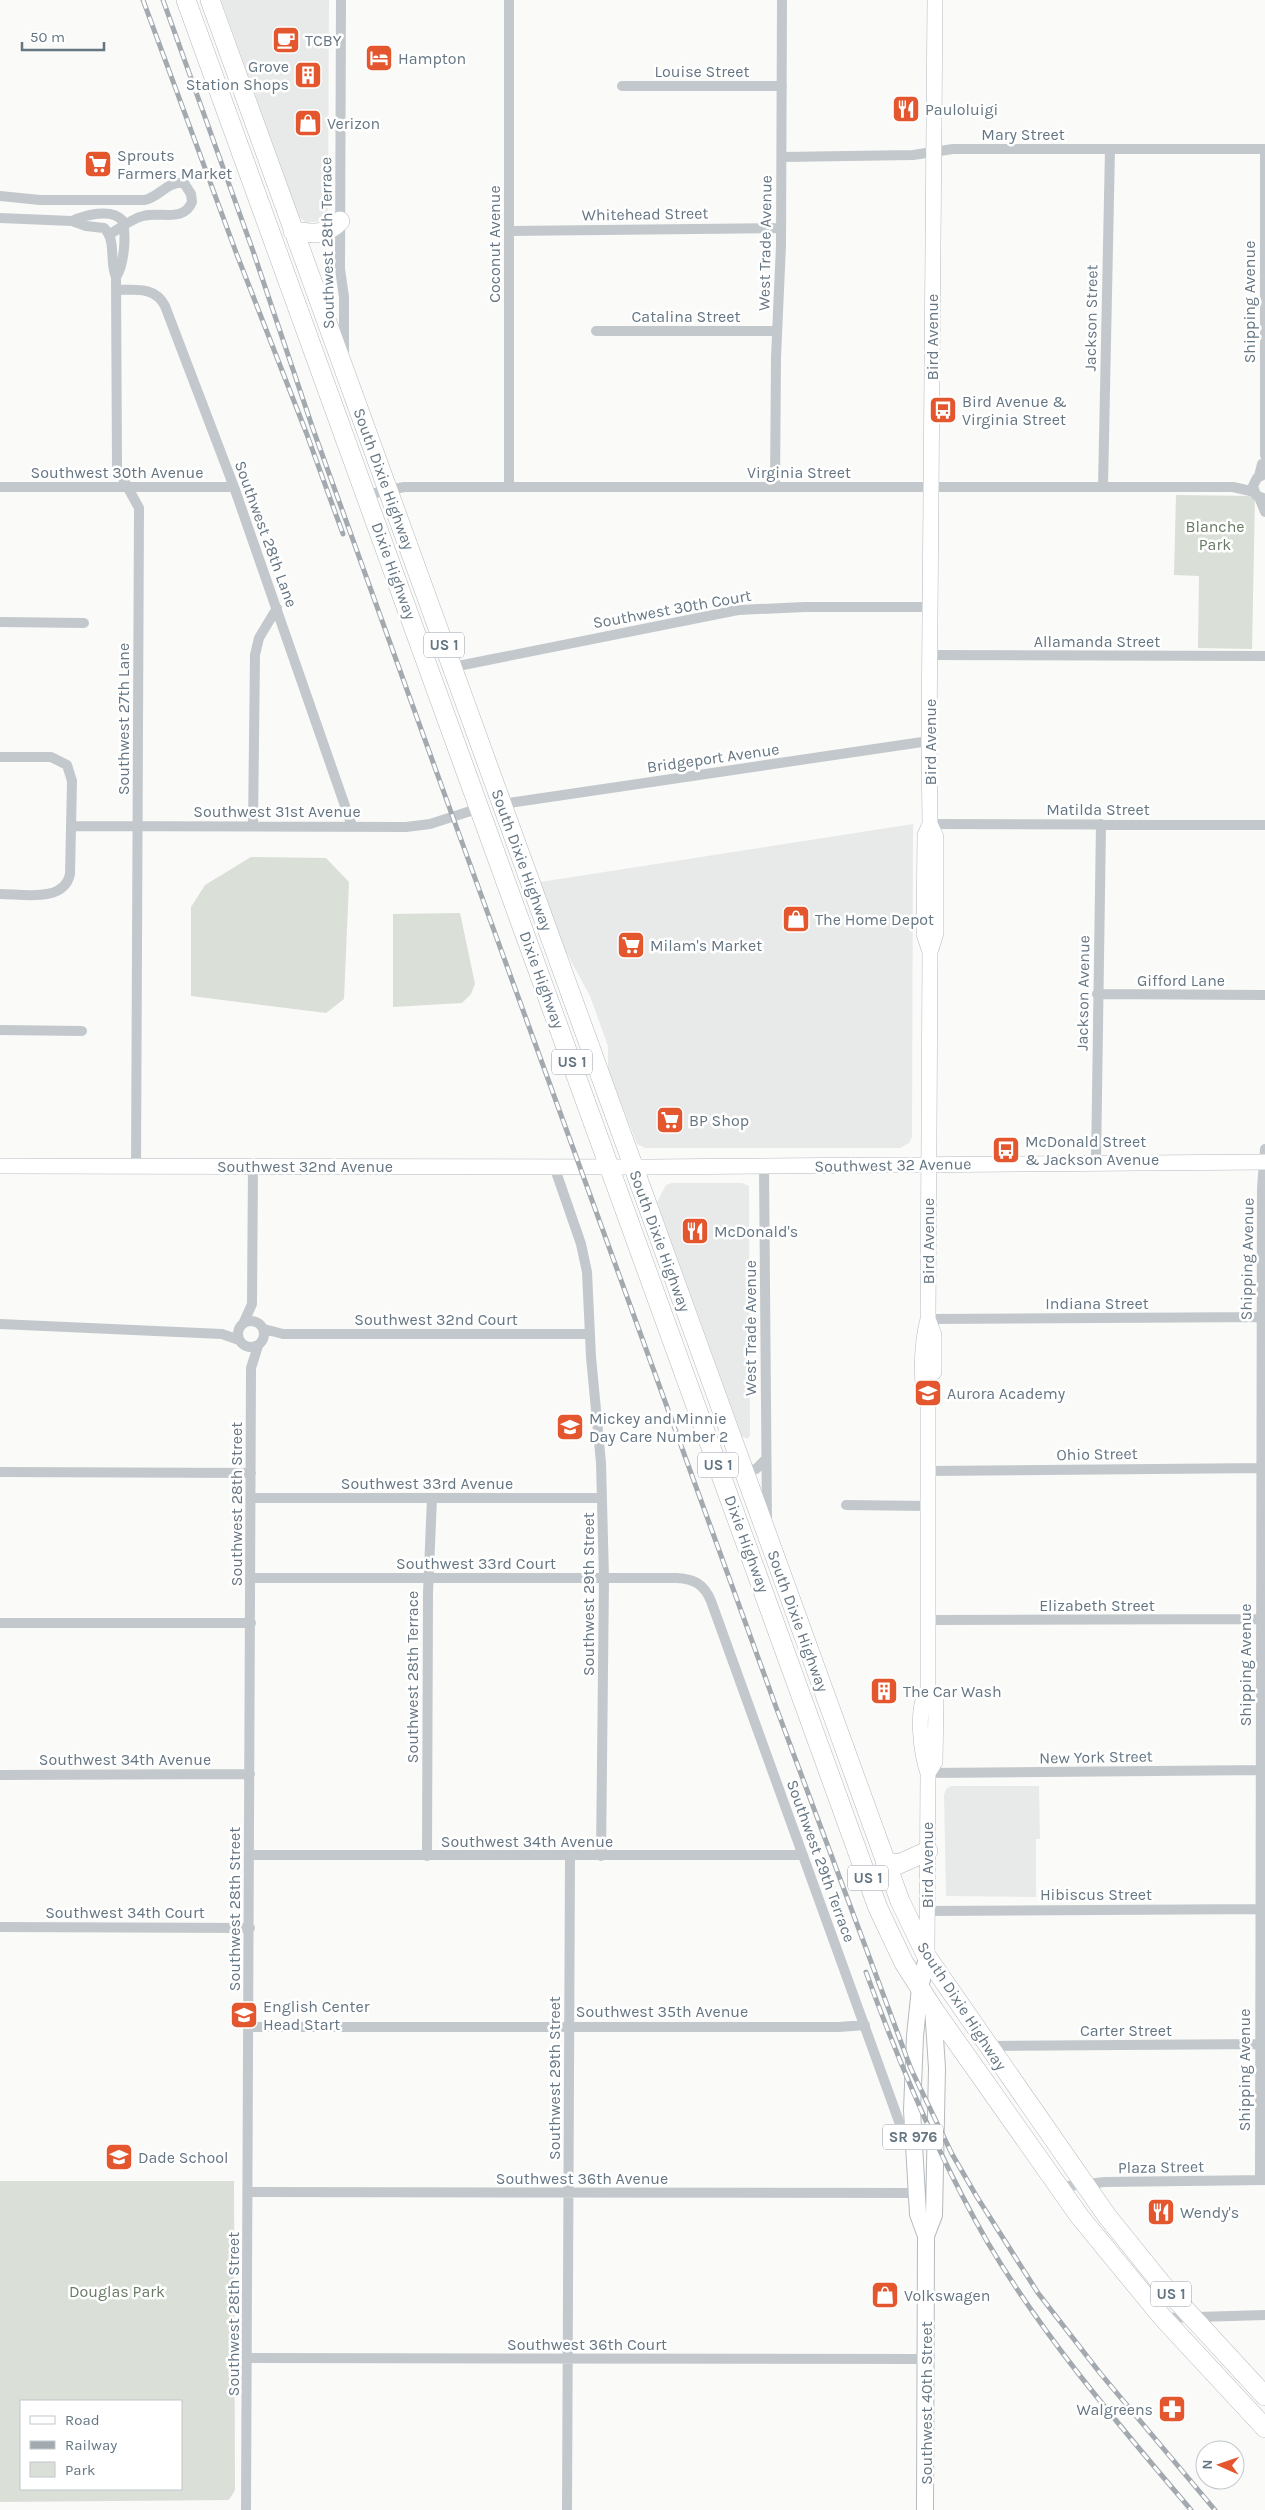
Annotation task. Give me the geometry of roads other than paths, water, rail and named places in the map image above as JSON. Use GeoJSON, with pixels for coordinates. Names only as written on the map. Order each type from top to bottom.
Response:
{"type":"FeatureCollection","features":[{"type":"Feature","properties":{"kind":"highway","name":"Dixie Highway"},"geometry":{"type":"LineString","coordinates":[[186,0],[878,1908],[890,1935],[934,2010]]}},
{"type":"Feature","properties":{"kind":"highway","name":"South Dixie Highway"},"geometry":{"type":"LineString","coordinates":[[210,0],[900,1902],[927,1957],[1084,2185],[1131,2246],[1192,2317],[1265,2396]]}},
{"type":"Feature","properties":{"kind":"highway"},"geometry":{"type":"LineString","coordinates":[[293,231],[322,234],[340,221]]}},
{"type":"Feature","properties":{"kind":"highway"},"geometry":{"type":"LineString","coordinates":[[885,1862],[899,1864],[928,1851]]}},
{"type":"Feature","properties":{"kind":"highway","name":"South Dixie Highway"},"geometry":{"type":"LineString","coordinates":[[934,2010],[1105,2249],[1163,2318],[1265,2428]]}},
{"type":"Feature","properties":{"kind":"main road","name":"Southwest 40th Street"},"geometry":{"type":"LineString","coordinates":[[925,2510],[926,2236],[918,2214],[914,2149],[914,2060],[920,1988],[927,1957]]}},
{"type":"Feature","properties":{"kind":"main road","name":"Southwest 40th Street"},"geometry":{"type":"LineString","coordinates":[[926,2236],[934,2215],[938,2068],[934,2010],[927,1957]]}},
{"type":"Feature","properties":{"kind":"street","name":"Southwest 28th Terrace"},"geometry":{"type":"LineString","coordinates":[[341,0],[340,221],[344,303],[343,366]]}},
{"type":"Feature","properties":{"kind":"street","name":"Coconut Avenue"},"geometry":{"type":"LineString","coordinates":[[509,0],[509,487]]}},
{"type":"Feature","properties":{"kind":"street","name":"West Trade Avenue"},"geometry":{"type":"LineString","coordinates":[[775,487],[777,331],[782,228],[782,0]]}},
{"type":"Feature","properties":{"kind":"street","name":"Bird Avenue"},"geometry":{"type":"LineString","coordinates":[[927,1957],[928,1773],[921,1750],[922,1698],[928,1690],[928,1405],[924,1395],[924,1334],[928,1320],[930,952],[924,934],[925,835],[930,824],[930,487],[935,0]]}},
{"type":"Feature","properties":{"kind":"street","name":"Louise Street"},"geometry":{"type":"LineString","coordinates":[[622,86],[782,86]]}},
{"type":"Feature","properties":{"kind":"street","name":"Mary Street"},"geometry":{"type":"LineString","coordinates":[[782,157],[913,156],[953,149],[1265,149]]}},
{"type":"Feature","properties":{"kind":"street","name":"Jackson Street"},"geometry":{"type":"LineString","coordinates":[[1103,487],[1110,149]]}},
{"type":"Feature","properties":{"kind":"street","name":"Shipping Avenue"},"geometry":{"type":"LineString","coordinates":[[1265,149],[1265,455]]}},
{"type":"Feature","properties":{"kind":"street"},"geometry":{"type":"LineString","coordinates":[[0,196],[34,199],[145,200],[155,198],[169,185],[184,184],[188,188],[192,202],[185,212],[177,215],[145,215],[109,235],[99,227],[86,226],[72,221],[0,218]]}},
{"type":"Feature","properties":{"kind":"street"},"geometry":{"type":"LineString","coordinates":[[72,221],[85,214],[109,214],[118,216],[124,225]]}},
{"type":"Feature","properties":{"kind":"street","name":"Southwest 27th Lane"},"geometry":{"type":"LineString","coordinates":[[116,277],[122,268],[124,225]]}},
{"type":"Feature","properties":{"kind":"street","name":"Whitehead Street"},"geometry":{"type":"LineString","coordinates":[[509,230],[782,228]]}},
{"type":"Feature","properties":{"kind":"street","name":"Southwest 27th Lane"},"geometry":{"type":"LineString","coordinates":[[109,235],[112,269],[116,277],[117,468],[139,508],[136,1166]]}},
{"type":"Feature","properties":{"kind":"street","name":"Southwest 28th Lane"},"geometry":{"type":"LineString","coordinates":[[116,290],[149,291],[164,302],[234,487],[352,826]]}},
{"type":"Feature","properties":{"kind":"street","name":"Catalina Street"},"geometry":{"type":"LineString","coordinates":[[596,331],[777,331]]}},
{"type":"Feature","properties":{"kind":"street"},"geometry":{"type":"LineString","coordinates":[[1265,462],[1262,464],[1259,496],[1265,512]]}},
{"type":"Feature","properties":{"kind":"street","name":"Virginia Street"},"geometry":{"type":"LineString","coordinates":[[1233,487],[1236,484],[1260,477]]}},
{"type":"Feature","properties":{"kind":"street","name":"Southwest 30th Avenue"},"geometry":{"type":"LineString","coordinates":[[0,487],[234,487]]}},
{"type":"Feature","properties":{"kind":"street","name":"Virginia Street"},"geometry":{"type":"LineString","coordinates":[[366,495],[404,487],[1233,487],[1259,496]]}},
{"type":"Feature","properties":{"kind":"street","name":"Southwest 30th Court"},"geometry":{"type":"LineString","coordinates":[[453,668],[738,610],[805,607],[930,607]]}},
{"type":"Feature","properties":{"kind":"street"},"geometry":{"type":"LineString","coordinates":[[253,826],[255,655],[259,638],[277,608]]}},
{"type":"Feature","properties":{"kind":"street"},"geometry":{"type":"LineString","coordinates":[[0,622],[84,623]]}},
{"type":"Feature","properties":{"kind":"street","name":"Allamanda Street"},"geometry":{"type":"LineString","coordinates":[[929,655],[1265,656]]}},
{"type":"Feature","properties":{"kind":"street","name":"Bridgeport Avenue"},"geometry":{"type":"LineString","coordinates":[[502,804],[929,741]]}},
{"type":"Feature","properties":{"kind":"street"},"geometry":{"type":"LineString","coordinates":[[0,757],[46,757],[64,762],[70,768],[72,781],[70,874],[68,882],[62,890],[46,894],[0,894]]}},
{"type":"Feature","properties":{"kind":"street","name":"Southwest 31st Avenue"},"geometry":{"type":"LineString","coordinates":[[71,826],[424,825],[480,808]]}},
{"type":"Feature","properties":{"kind":"street","name":"Matilda Street"},"geometry":{"type":"LineString","coordinates":[[930,824],[1265,825]]}},
{"type":"Feature","properties":{"kind":"street","name":"Jackson Avenue"},"geometry":{"type":"LineString","coordinates":[[1096,1163],[1100,824]]}},
{"type":"Feature","properties":{"kind":"street","name":"Gifford Lane"},"geometry":{"type":"LineString","coordinates":[[1097,994],[1265,995]]}},
{"type":"Feature","properties":{"kind":"street"},"geometry":{"type":"LineString","coordinates":[[0,1030],[82,1031]]}},
{"type":"Feature","properties":{"kind":"street","name":"Shipping Avenue"},"geometry":{"type":"LineString","coordinates":[[1262,2180],[1262,1468],[1265,1157]]}},
{"type":"Feature","properties":{"kind":"street","name":"Southwest 32 Avenue"},"geometry":{"type":"LineString","coordinates":[[610,1166],[1096,1163],[1265,1157]]}},
{"type":"Feature","properties":{"kind":"street","name":"Southwest 32nd Avenue"},"geometry":{"type":"LineString","coordinates":[[0,1166],[610,1166]]}},
{"type":"Feature","properties":{"kind":"street"},"geometry":{"type":"LineString","coordinates":[[554,1166],[585,1259],[589,1334]]}},
{"type":"Feature","properties":{"kind":"street","name":"West Trade Avenue"},"geometry":{"type":"LineString","coordinates":[[764,1166],[765,1460],[768,1469],[766,1534]]}},
{"type":"Feature","properties":{"kind":"street","name":"Southwest 28th Street"},"geometry":{"type":"LineString","coordinates":[[251,1368],[261,1343],[261,1326],[252,1304],[253,1167]]}},
{"type":"Feature","properties":{"kind":"street","name":"Southwest 28th Street"},"geometry":{"type":"LineString","coordinates":[[246,2510],[251,1368],[241,1343],[242,1326],[252,1304]]}},
{"type":"Feature","properties":{"kind":"street","name":"Indiana Street"},"geometry":{"type":"LineString","coordinates":[[928,1320],[1263,1317]]}},
{"type":"Feature","properties":{"kind":"street"},"geometry":{"type":"LineString","coordinates":[[222,1334],[250,1321],[261,1326]]}},
{"type":"Feature","properties":{"kind":"street"},"geometry":{"type":"LineString","coordinates":[[0,1324],[222,1334],[251,1348],[261,1343]]}},
{"type":"Feature","properties":{"kind":"street","name":"Southwest 32nd Court"},"geometry":{"type":"LineString","coordinates":[[261,1326],[283,1334],[589,1334]]}},
{"type":"Feature","properties":{"kind":"street","name":"Southwest 32nd Court"},"geometry":{"type":"LineString","coordinates":[[261,1343],[283,1334]]}},
{"type":"Feature","properties":{"kind":"street","name":"Southwest 29th Street"},"geometry":{"type":"LineString","coordinates":[[589,1334],[602,1498],[604,1578],[602,1856]]}},
{"type":"Feature","properties":{"kind":"street"},"geometry":{"type":"LineString","coordinates":[[744,1471],[756,1469],[765,1460]]}},
{"type":"Feature","properties":{"kind":"street","name":"Ohio Street"},"geometry":{"type":"LineString","coordinates":[[928,1471],[1262,1468]]}},
{"type":"Feature","properties":{"kind":"street"},"geometry":{"type":"LineString","coordinates":[[0,1472],[251,1473]]}},
{"type":"Feature","properties":{"kind":"street","name":"Southwest 33rd Avenue"},"geometry":{"type":"LineString","coordinates":[[251,1498],[602,1498]]}},
{"type":"Feature","properties":{"kind":"street","name":"Southwest 28th Terrace"},"geometry":{"type":"LineString","coordinates":[[427,1856],[428,1578],[432,1498]]}},
{"type":"Feature","properties":{"kind":"street"},"geometry":{"type":"LineString","coordinates":[[846,1505],[928,1506]]}},
{"type":"Feature","properties":{"kind":"street","name":"Southwest 33rd Court"},"geometry":{"type":"LineString","coordinates":[[251,1578],[677,1578],[700,1584]]}},
{"type":"Feature","properties":{"kind":"street","name":"Southwest 29th Terrace"},"geometry":{"type":"LineString","coordinates":[[700,1584],[711,1601],[901,2127],[914,2149]]}},
{"type":"Feature","properties":{"kind":"street","name":"Elizabeth Street"},"geometry":{"type":"LineString","coordinates":[[928,1620],[1262,1619]]}},
{"type":"Feature","properties":{"kind":"street"},"geometry":{"type":"LineString","coordinates":[[0,1623],[251,1623]]}},
{"type":"Feature","properties":{"kind":"street","name":"New York Street"},"geometry":{"type":"LineString","coordinates":[[928,1773],[1262,1770]]}},
{"type":"Feature","properties":{"kind":"street","name":"Southwest 34th Avenue"},"geometry":{"type":"LineString","coordinates":[[0,1775],[250,1774]]}},
{"type":"Feature","properties":{"kind":"street","name":"Southwest 34th Avenue"},"geometry":{"type":"LineString","coordinates":[[250,1855],[803,1855]]}},
{"type":"Feature","properties":{"kind":"street","name":"Southwest 29th Street"},"geometry":{"type":"LineString","coordinates":[[567,2510],[570,1856]]}},
{"type":"Feature","properties":{"kind":"street","name":"Hibiscus Street"},"geometry":{"type":"LineString","coordinates":[[927,1911],[1262,1909]]}},
{"type":"Feature","properties":{"kind":"street","name":"Southwest 34th Court"},"geometry":{"type":"LineString","coordinates":[[0,1927],[250,1928]]}},
{"type":"Feature","properties":{"kind":"street","name":"Southwest 35th Avenue"},"geometry":{"type":"LineString","coordinates":[[248,2027],[839,2027],[865,2025]]}},
{"type":"Feature","properties":{"kind":"street","name":"Carter Street"},"geometry":{"type":"LineString","coordinates":[[987,2046],[1262,2044]]}},
{"type":"Feature","properties":{"kind":"street","name":"Plaza Street"},"geometry":{"type":"LineString","coordinates":[[1059,2187],[1262,2180]]}},
{"type":"Feature","properties":{"kind":"street","name":"Southwest 36th Avenue"},"geometry":{"type":"LineString","coordinates":[[248,2192],[917,2193]]}},
{"type":"Feature","properties":{"kind":"street"},"geometry":{"type":"LineString","coordinates":[[1163,2318],[1265,2315]]}},
{"type":"Feature","properties":{"kind":"street","name":"Southwest 36th Court"},"geometry":{"type":"LineString","coordinates":[[248,2358],[926,2359]]}},
{"type":"Feature","properties":{"kind":"railway"},"geometry":{"type":"LineString","coordinates":[[143,0],[343,534]]}},
{"type":"Feature","properties":{"kind":"railway"},"geometry":{"type":"LineString","coordinates":[[163,0],[253,251],[313,429],[447,801],[776,1707],[911,2069],[952,2154],[1038,2293],[1100,2373],[1215,2510]]}},
{"type":"Feature","properties":{"kind":"railway"},"geometry":{"type":"LineString","coordinates":[[866,1972],[892,2042],[936,2144],[988,2243],[1010,2279],[1058,2347],[1191,2510]]}},
{"type":"Feature","properties":{"kind":"place","name":"TCBY"},"geometry":{"type":"Point","coordinates":[286,40]}},
{"type":"Feature","properties":{"kind":"place","name":"Hampton"},"geometry":{"type":"Point","coordinates":[379,58]}},
{"type":"Feature","properties":{"kind":"place","name":"Grove Station Shops"},"geometry":{"type":"Point","coordinates":[308,75]}},
{"type":"Feature","properties":{"kind":"place","name":"Pauloluigi"},"geometry":{"type":"Point","coordinates":[906,109]}},
{"type":"Feature","properties":{"kind":"place","name":"Verizon"},"geometry":{"type":"Point","coordinates":[308,123]}},
{"type":"Feature","properties":{"kind":"place","name":"Sprouts Farmers Market"},"geometry":{"type":"Point","coordinates":[98,164]}},
{"type":"Feature","properties":{"kind":"place","name":"Bird Avenue & Virginia Street"},"geometry":{"type":"Point","coordinates":[943,410]}},
{"type":"Feature","properties":{"kind":"place","name":"The Home Depot"},"geometry":{"type":"Point","coordinates":[796,919]}},
{"type":"Feature","properties":{"kind":"place","name":"Milam's Market"},"geometry":{"type":"Point","coordinates":[631,945]}},
{"type":"Feature","properties":{"kind":"place","name":"BP Shop"},"geometry":{"type":"Point","coordinates":[670,1120]}},
{"type":"Feature","properties":{"kind":"place","name":"McDonald Street & Jackson Avenue"},"geometry":{"type":"Point","coordinates":[1006,1150]}},
{"type":"Feature","properties":{"kind":"place","name":"McDonald's"},"geometry":{"type":"Point","coordinates":[695,1231]}},
{"type":"Feature","properties":{"kind":"place","name":"Aurora Academy"},"geometry":{"type":"Point","coordinates":[928,1393]}},
{"type":"Feature","properties":{"kind":"place","name":"Mickey and Minnie Day Care Number 2"},"geometry":{"type":"Point","coordinates":[570,1427]}},
{"type":"Feature","properties":{"kind":"place","name":"The Car Wash"},"geometry":{"type":"Point","coordinates":[884,1691]}},
{"type":"Feature","properties":{"kind":"place","name":"English Center Head Start"},"geometry":{"type":"Point","coordinates":[244,2015]}},
{"type":"Feature","properties":{"kind":"place","name":"Dade School"},"geometry":{"type":"Point","coordinates":[119,2157]}},
{"type":"Feature","properties":{"kind":"place","name":"Wendy's"},"geometry":{"type":"Point","coordinates":[1161,2212]}},
{"type":"Feature","properties":{"kind":"place","name":"Volkswagen"},"geometry":{"type":"Point","coordinates":[885,2295]}},
{"type":"Feature","properties":{"kind":"place","name":"Walgreens"},"geometry":{"type":"Point","coordinates":[1172,2409]}},
{"type":"Feature","properties":{"kind":"park label","name":"Blanche Park"},"geometry":{"type":"Point","coordinates":[1215,535]}},
{"type":"Feature","properties":{"kind":"park label","name":"Douglas Park"},"geometry":{"type":"Point","coordinates":[117,2291]}}]}
